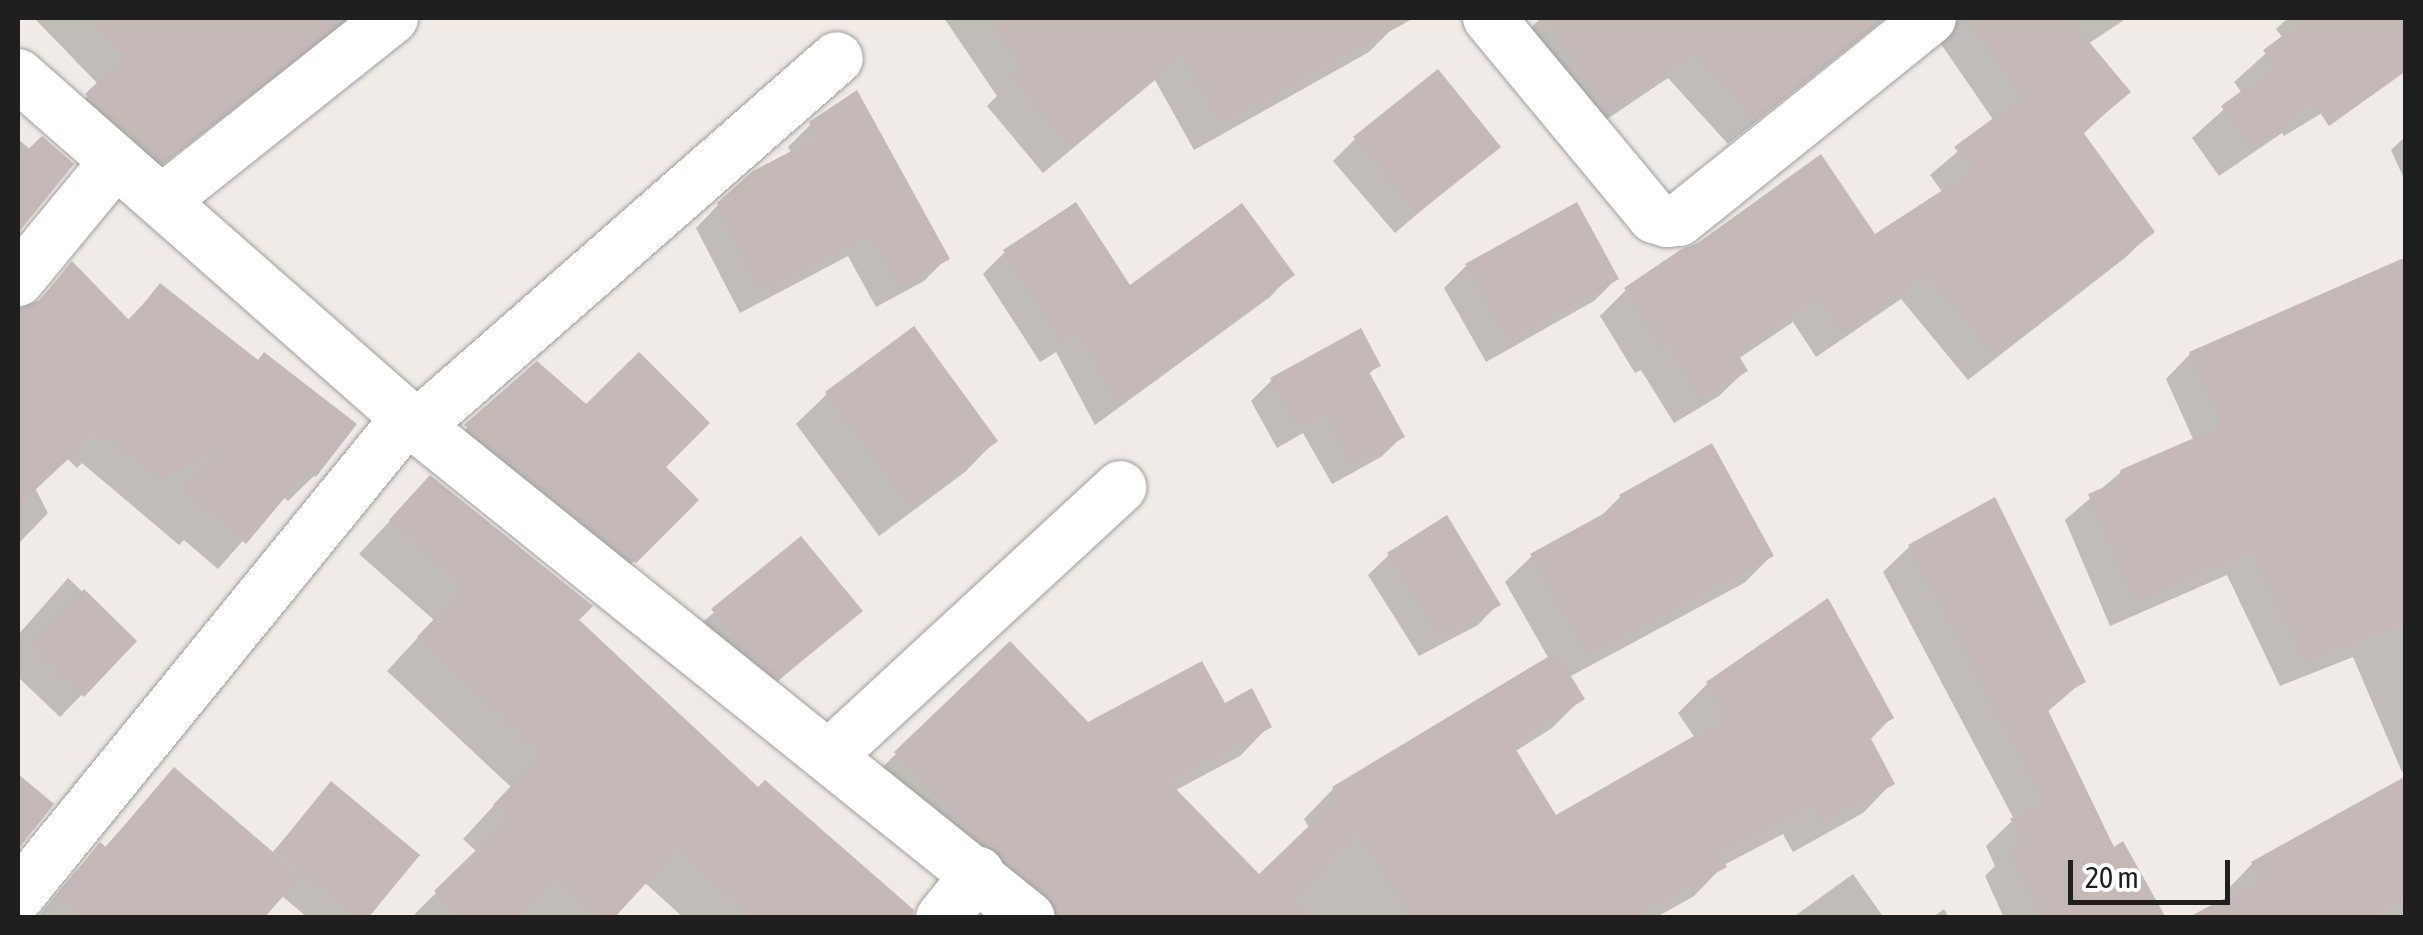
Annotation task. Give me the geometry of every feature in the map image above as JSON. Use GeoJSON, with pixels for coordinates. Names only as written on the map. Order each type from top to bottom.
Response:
{"type":"FeatureCollection","features":[{"type":"Feature","properties":{"kind":"street"},"geometry":{"type":"LineString","coordinates":[[162,201],[392,18]]}},
{"type":"Feature","properties":{"kind":"street"},"geometry":{"type":"LineString","coordinates":[[1489,18],[1654,217],[1667,222],[1679,220],[1930,18]]}},
{"type":"Feature","properties":{"kind":"street"},"geometry":{"type":"LineString","coordinates":[[18,896],[412,421],[837,58]]}},
{"type":"Feature","properties":{"kind":"street"},"geometry":{"type":"LineString","coordinates":[[18,75],[412,421],[978,873],[1029,918]]}},
{"type":"Feature","properties":{"kind":"street"},"geometry":{"type":"LineString","coordinates":[[18,280],[116,161]]}},
{"type":"Feature","properties":{"kind":"street"},"geometry":{"type":"LineString","coordinates":[[830,754],[1120,486]]}},
{"type":"Feature","properties":{"kind":"street"},"geometry":{"type":"LineString","coordinates":[[942,918],[978,873]]}},
{"type":"Feature","properties":{"kind":"building"},"geometry":{"type":"Polygon","coordinates":[[[88,18],[344,18],[163,162],[85,94],[125,56],[88,18]]]}},
{"type":"Feature","properties":{"kind":"building"},"geometry":{"type":"Polygon","coordinates":[[[989,18],[1414,18],[1221,125],[1183,55],[1071,148],[1012,77],[1023,68],[989,18]]]}},
{"type":"Feature","properties":{"kind":"building"},"geometry":{"type":"Polygon","coordinates":[[[1544,18],[1883,18],[1755,120],[1695,54],[1608,112],[1544,18]]]}},
{"type":"Feature","properties":{"kind":"building"},"geometry":{"type":"Polygon","coordinates":[[[1966,18],[2069,18],[2131,92],[2083,132],[2155,232],[1995,356],[1928,275],[1842,333],[1819,298],[1738,354],[1748,371],[1701,399],[1668,346],[1662,350],[1624,288],[1680,250],[1698,243],[1821,154],[1875,234],[1972,171],[1954,147],[2022,97],[1966,18]]]}},
{"type":"Feature","properties":{"kind":"building"},"geometry":{"type":"Polygon","coordinates":[[[2307,18],[2406,18],[2406,71],[2329,126],[2314,104],[2252,149],[2221,106],[2275,66],[2263,50],[2307,18]]]}},
{"type":"Feature","properties":{"kind":"building"},"geometry":{"type":"Polygon","coordinates":[[[1438,69],[1501,147],[1418,213],[1353,137],[1438,69]]]}},
{"type":"Feature","properties":{"kind":"building"},"geometry":{"type":"Polygon","coordinates":[[[857,90],[950,259],[899,287],[871,236],[763,293],[717,203],[753,171],[817,138],[809,122],[857,90]]]}},
{"type":"Feature","properties":{"kind":"building"},"geometry":{"type":"Polygon","coordinates":[[[42,136],[74,164],[18,233],[18,159],[42,136]]]}},
{"type":"Feature","properties":{"kind":"building"},"geometry":{"type":"Polygon","coordinates":[[[1076,202],[1130,285],[1242,203],[1295,275],[1118,405],[1078,332],[1063,342],[1003,250],[1076,202]]]}},
{"type":"Feature","properties":{"kind":"building"},"geometry":{"type":"Polygon","coordinates":[[[1577,202],[1619,279],[1509,341],[1465,264],[1577,202]]]}},
{"type":"Feature","properties":{"kind":"building"},"geometry":{"type":"Polygon","coordinates":[[[2406,257],[2406,623],[2305,664],[2252,552],[2135,603],[2088,494],[2123,479],[2120,470],[2222,426],[2189,352],[2406,257]]]}},
{"type":"Feature","properties":{"kind":"building"},"geometry":{"type":"Polygon","coordinates":[[[72,261],[130,321],[160,283],[258,360],[264,352],[357,424],[316,477],[308,470],[246,544],[181,489],[218,451],[160,480],[110,438],[105,444],[95,434],[18,506],[18,309],[40,300],[72,261]]]}},
{"type":"Feature","properties":{"kind":"building"},"geometry":{"type":"Polygon","coordinates":[[[914,326],[998,441],[910,507],[825,392],[914,326]]]}},
{"type":"Feature","properties":{"kind":"building"},"geometry":{"type":"Polygon","coordinates":[[[1361,328],[1381,366],[1369,372],[1405,437],[1353,465],[1325,414],[1298,429],[1270,378],[1361,328]]]}},
{"type":"Feature","properties":{"kind":"building"},"geometry":{"type":"Polygon","coordinates":[[[639,352],[710,423],[666,467],[699,500],[636,563],[464,425],[537,361],[586,404],[639,352]]]}},
{"type":"Feature","properties":{"kind":"building"},"geometry":{"type":"Polygon","coordinates":[[[1712,443],[1774,556],[1589,656],[1530,554],[1623,503],[1619,495],[1712,443]]]}},
{"type":"Feature","properties":{"kind":"building"},"geometry":{"type":"Polygon","coordinates":[[[430,475],[593,606],[579,620],[758,787],[765,780],[914,910],[913,918],[752,918],[676,851],[614,918],[598,918],[557,879],[518,918],[459,918],[434,891],[508,819],[493,805],[541,754],[417,637],[464,587],[389,520],[430,475]]]}},
{"type":"Feature","properties":{"kind":"building"},"geometry":{"type":"Polygon","coordinates":[[[1995,497],[2086,682],[2045,704],[2114,847],[2123,841],[2166,918],[2041,918],[2009,848],[2022,842],[2010,819],[2043,800],[1908,545],[1995,497]]]}},
{"type":"Feature","properties":{"kind":"building"},"geometry":{"type":"Polygon","coordinates":[[[1447,515],[1501,605],[1440,637],[1387,553],[1447,515]]]}},
{"type":"Feature","properties":{"kind":"building"},"geometry":{"type":"Polygon","coordinates":[[[801,536],[863,611],[780,679],[745,651],[711,609],[801,536]]]}},
{"type":"Feature","properties":{"kind":"building"},"geometry":{"type":"Polygon","coordinates":[[[84,589],[137,641],[84,697],[29,646],[84,589]]]}},
{"type":"Feature","properties":{"kind":"building"},"geometry":{"type":"Polygon","coordinates":[[[1828,598],[1894,718],[1868,733],[1895,784],[1823,824],[1813,807],[1721,854],[1727,867],[1633,918],[1411,918],[1359,833],[1294,897],[1314,918],[1058,918],[1048,895],[975,836],[894,752],[1010,641],[1088,722],[1202,661],[1225,703],[1252,688],[1272,727],[1169,782],[1259,874],[1338,798],[1332,787],[1556,652],[1585,699],[1513,745],[1556,815],[1729,716],[1706,682],[1828,598]]]}},
{"type":"Feature","properties":{"kind":"building"},"geometry":{"type":"Polygon","coordinates":[[[174,767],[301,876],[264,918],[82,918],[57,896],[100,842],[106,847],[174,767]]]}},
{"type":"Feature","properties":{"kind":"building"},"geometry":{"type":"Polygon","coordinates":[[[18,774],[54,804],[18,849],[18,774]]]}},
{"type":"Feature","properties":{"kind":"building"},"geometry":{"type":"Polygon","coordinates":[[[2406,776],[2406,899],[2373,918],[2187,918],[2261,879],[2251,862],[2406,776]]]}},
{"type":"Feature","properties":{"kind":"building"},"geometry":{"type":"Polygon","coordinates":[[[331,781],[420,855],[368,918],[357,918],[275,850],[331,781]]]}}]}
